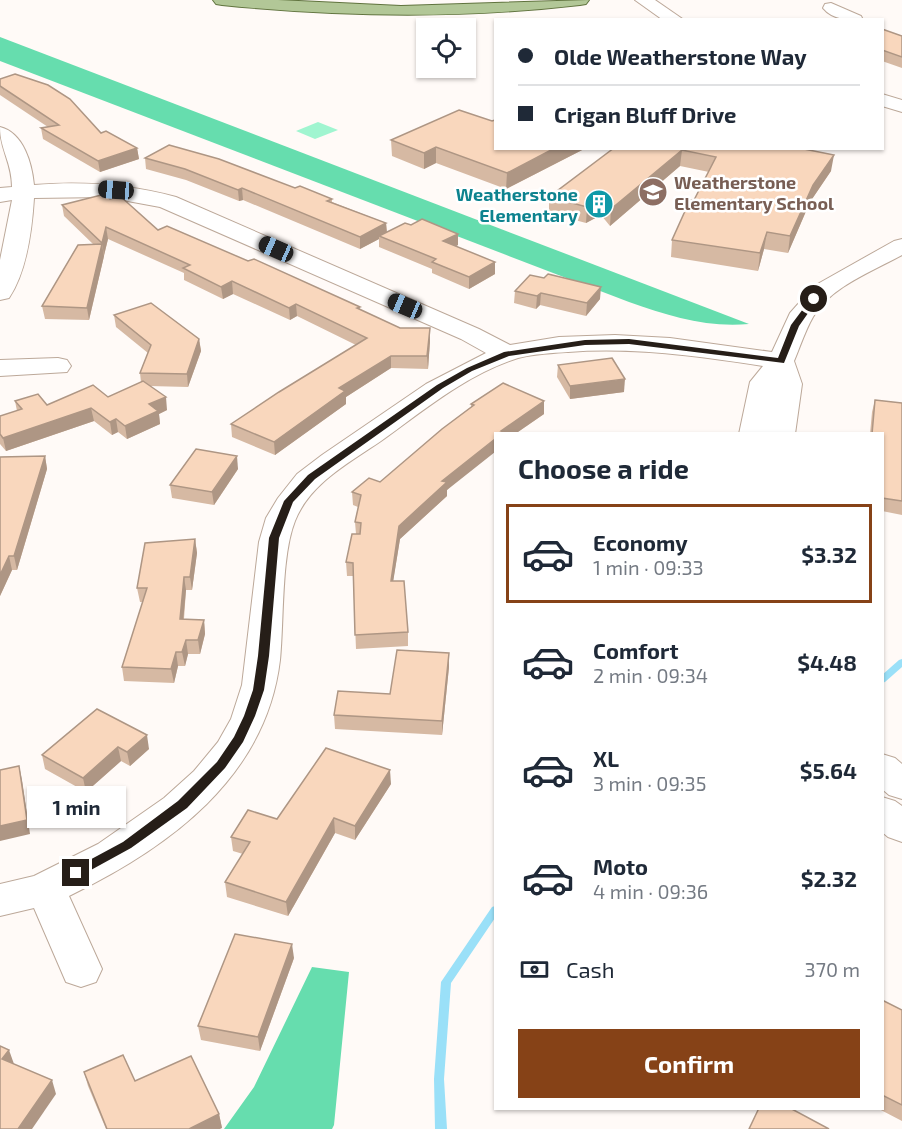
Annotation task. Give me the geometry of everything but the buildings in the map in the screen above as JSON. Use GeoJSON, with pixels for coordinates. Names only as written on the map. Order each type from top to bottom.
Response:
{"type":"FeatureCollection","features":[{"type":"Feature","properties":{"kind":"main road"},"geometry":{"type":"LineString","coordinates":[[222,0],[310,3],[477,0]]}},
{"type":"Feature","properties":{"kind":"main road"},"geometry":{"type":"LineString","coordinates":[[310,3],[392,12],[455,11],[580,0]]}},
{"type":"Feature","properties":{"kind":"street"},"geometry":{"type":"LineString","coordinates":[[643,0],[673,18]]}},
{"type":"Feature","properties":{"kind":"street"},"geometry":{"type":"LineString","coordinates":[[831,8],[851,18]]}},
{"type":"Feature","properties":{"kind":"street"},"geometry":{"type":"LineString","coordinates":[[884,101],[902,106]]}},
{"type":"Feature","properties":{"kind":"street"},"geometry":{"type":"LineString","coordinates":[[0,134],[18,156],[22,168],[11,193],[15,246],[8,276],[0,293]]}},
{"type":"Feature","properties":{"kind":"street"},"geometry":{"type":"LineString","coordinates":[[11,193],[78,188],[107,189],[140,193],[168,202],[470,334],[507,354]]}},
{"type":"Feature","properties":{"kind":"street"},"geometry":{"type":"LineString","coordinates":[[753,432],[763,382],[781,361],[795,325],[814,299],[836,282],[902,246]]}},
{"type":"Feature","properties":{"kind":"street"},"geometry":{"type":"LineString","coordinates":[[0,900],[46,889],[127,845],[162,821],[201,788],[239,739],[250,716],[258,690],[264,656],[274,538],[289,501],[301,487],[325,467],[440,387],[470,370],[507,354],[585,342],[629,341],[781,361]]}},
{"type":"Feature","properties":{"kind":"street"},"geometry":{"type":"LineString","coordinates":[[781,361],[789,384],[781,432]]}},
{"type":"Feature","properties":{"kind":"street"},"geometry":{"type":"LineString","coordinates":[[0,368],[58,366]]}},
{"type":"Feature","properties":{"kind":"street"},"geometry":{"type":"LineString","coordinates":[[884,770],[902,785]]}},
{"type":"Feature","properties":{"kind":"street"},"geometry":{"type":"LineString","coordinates":[[884,813],[902,827]]}},
{"type":"Feature","properties":{"kind":"street"},"geometry":{"type":"LineString","coordinates":[[46,889],[81,969]]}},
{"type":"Feature","properties":{"kind":"green space"},"geometry":{"type":"Polygon","coordinates":[[[0,37],[749,324],[703,322],[673,316],[629,302],[0,61],[0,37]]]}},
{"type":"Feature","properties":{"kind":"green space"},"geometry":{"type":"Polygon","coordinates":[[[318,122],[338,130],[315,139],[296,131],[318,122]]]}},
{"type":"Feature","properties":{"kind":"green space"},"geometry":{"type":"Polygon","coordinates":[[[312,967],[349,972],[332,1129],[224,1129],[254,1087],[312,967]]]}},
{"type":"Feature","properties":{"kind":"waterway"},"geometry":{"type":"LineString","coordinates":[[884,678],[902,662]]}},
{"type":"Feature","properties":{"kind":"waterway"},"geometry":{"type":"LineString","coordinates":[[441,1129],[439,1079],[446,982],[494,911]]}},
{"type":"Feature","properties":{"kind":"place","name":"Weatherstone Elementary School"},"geometry":{"type":"Point","coordinates":[653,192]}},
{"type":"Feature","properties":{"kind":"place","name":"Weatherstone Elementary"},"geometry":{"type":"Point","coordinates":[599,204]}},
{"type":"Feature","properties":{"kind":"route"},"geometry":{"type":"LineString","coordinates":[[76,873],[127,845],[183,805],[221,765],[239,739],[250,716],[258,690],[264,656],[274,538],[289,501],[311,477],[454,378],[507,354],[526,349],[585,342],[629,341],[781,361],[795,325],[814,299]]}}]}
